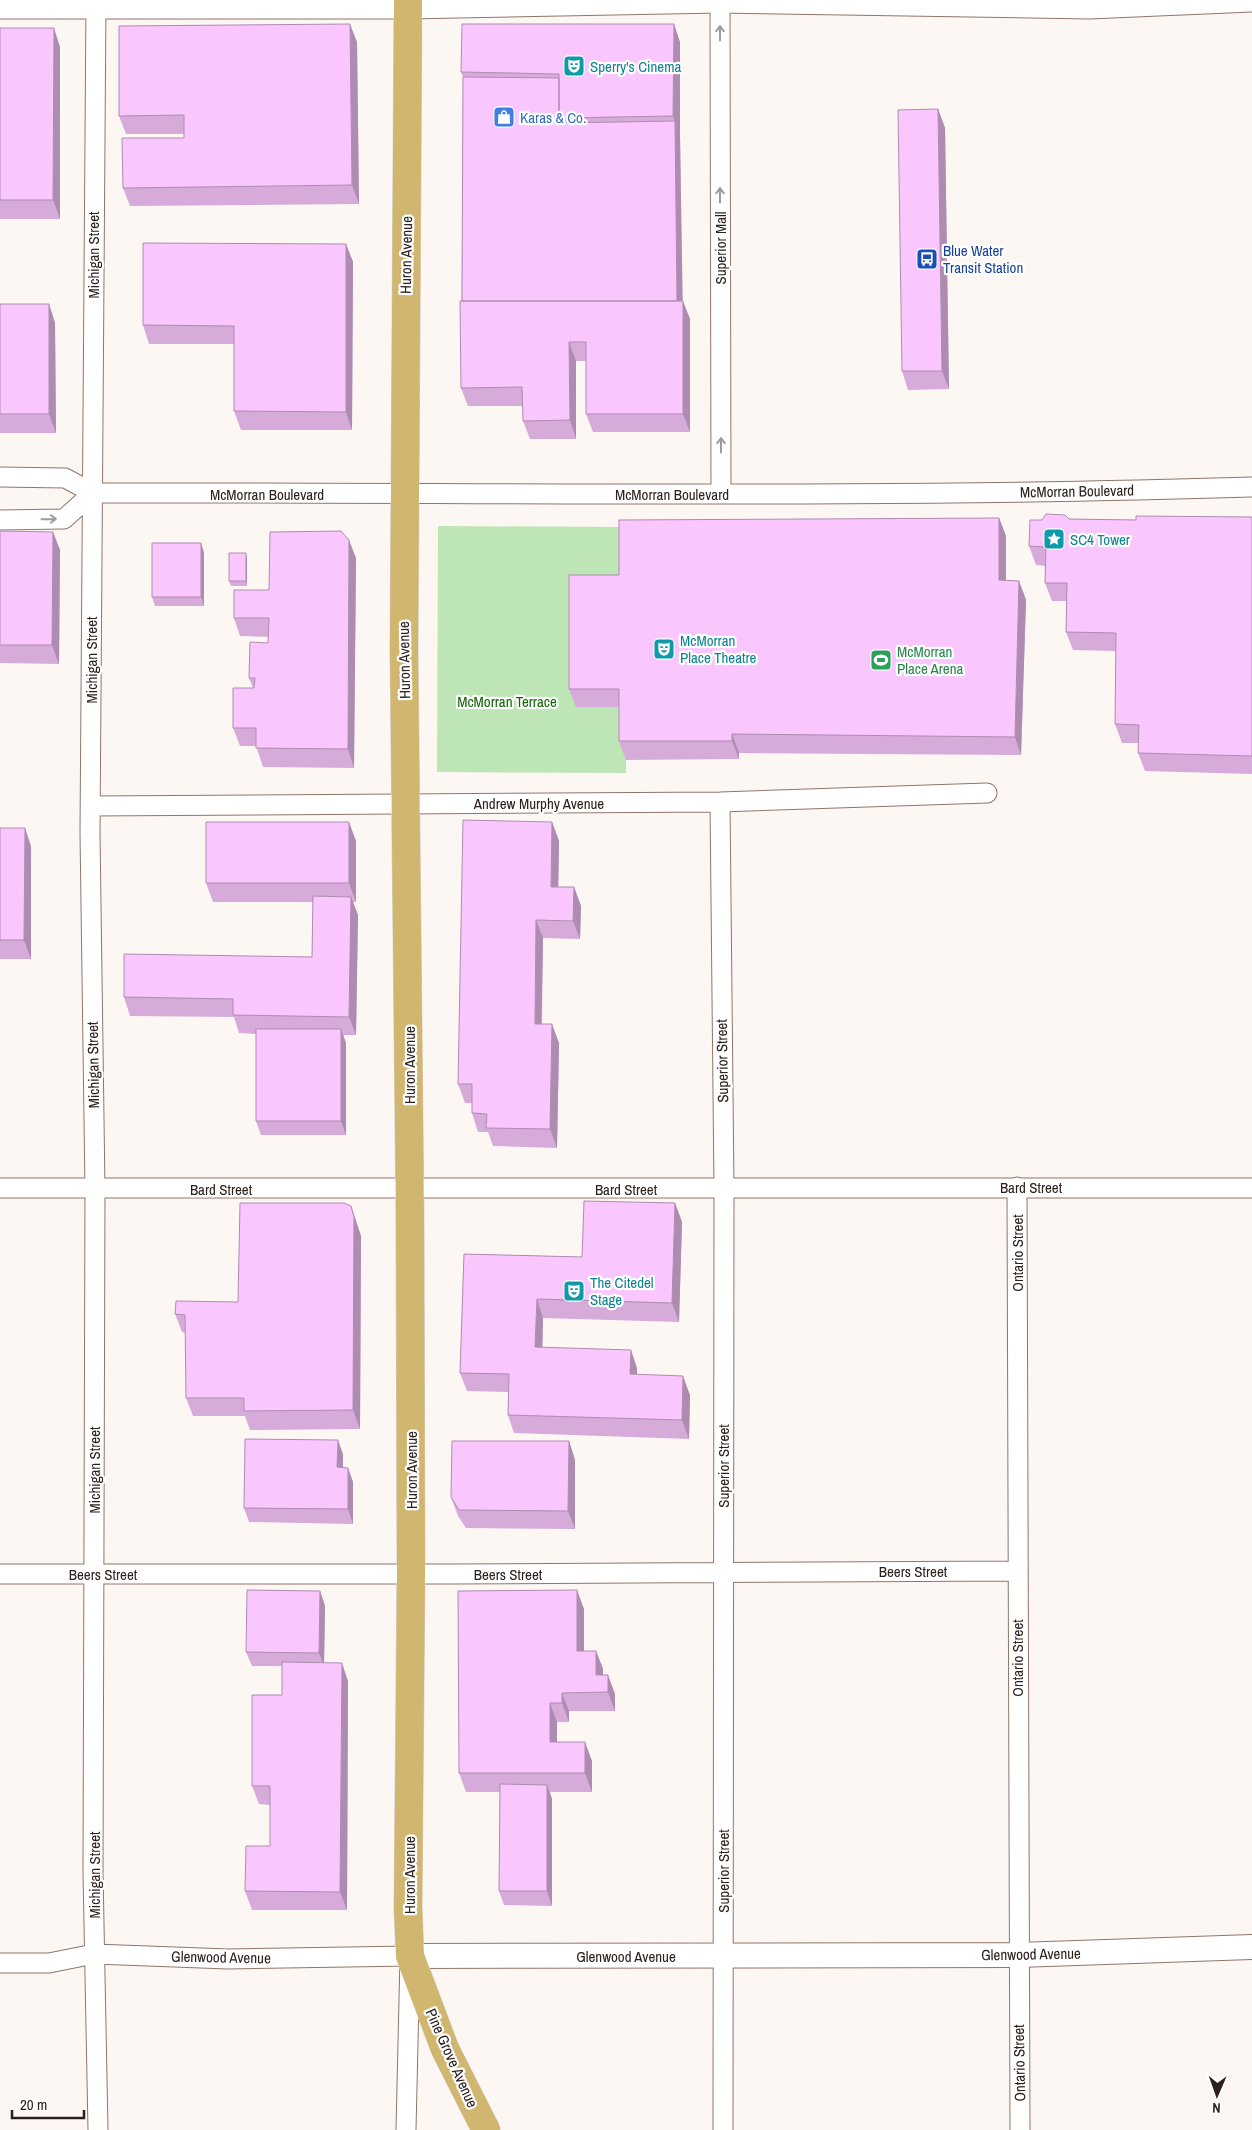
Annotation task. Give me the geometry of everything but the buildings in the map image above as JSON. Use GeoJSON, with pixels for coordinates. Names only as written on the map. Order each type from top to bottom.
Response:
{"type":"FeatureCollection","features":[{"type":"Feature","properties":{"kind":"main road","name":"Huron Avenue"},"geometry":{"type":"LineString","coordinates":[[408,4],[404,494],[410,1190],[411,1574],[408,1908],[410,1956]]}},
{"type":"Feature","properties":{"kind":"main road","name":"Pine Grove Avenue"},"geometry":{"type":"LineString","coordinates":[[410,1956],[444,2049],[486,2130]]}},
{"type":"Feature","properties":{"kind":"street"},"geometry":{"type":"LineString","coordinates":[[0,9],[95,4],[720,3],[1089,9],[1165,3],[1252,2]]}},
{"type":"Feature","properties":{"kind":"street","name":"Superior Mall"},"geometry":{"type":"LineString","coordinates":[[720,3],[721,494]]}},
{"type":"Feature","properties":{"kind":"street","name":"Michigan Street"},"geometry":{"type":"LineString","coordinates":[[95,4],[91,806],[95,1574],[92,1641],[94,1954],[98,2130]]}},
{"type":"Feature","properties":{"kind":"street","name":"McMorran Boulevard"},"geometry":{"type":"LineString","coordinates":[[0,478],[65,478],[93,493],[721,494],[1097,492],[1252,487]]}},
{"type":"Feature","properties":{"kind":"street"},"geometry":{"type":"LineString","coordinates":[[0,520],[64,519],[93,493]]}},
{"type":"Feature","properties":{"kind":"street","name":"Andrew Murphy Avenue"},"geometry":{"type":"LineString","coordinates":[[91,806],[720,802],[987,793]]}},
{"type":"Feature","properties":{"kind":"street","name":"Superior Street"},"geometry":{"type":"LineString","coordinates":[[720,802],[724,1189],[723,2130]]}},
{"type":"Feature","properties":{"kind":"street","name":"Bard Street"},"geometry":{"type":"LineString","coordinates":[[0,1188],[410,1190],[1017,1187],[1252,1188]]}},
{"type":"Feature","properties":{"kind":"street","name":"Ontario Street"},"geometry":{"type":"LineString","coordinates":[[1017,1187],[1020,2130]]}},
{"type":"Feature","properties":{"kind":"street","name":"Beers Street"},"geometry":{"type":"LineString","coordinates":[[0,1574],[411,1574],[1017,1570]]}},
{"type":"Feature","properties":{"kind":"street","name":"Glenwood Avenue"},"geometry":{"type":"LineString","coordinates":[[0,1963],[50,1963],[94,1954],[228,1959],[410,1956],[723,1957],[1018,1955],[1252,1947]]}},
{"type":"Feature","properties":{"kind":"street","name":"Huron Avenue"},"geometry":{"type":"LineString","coordinates":[[406,2130],[410,1956]]}},
{"type":"Feature","properties":{"kind":"green space","name":"McMorran Terrace"},"geometry":{"type":"Polygon","coordinates":[[[438,526],[626,527],[626,593],[576,707],[626,707],[626,773],[437,772],[438,526]]]}},
{"type":"Feature","properties":{"kind":"place","name":"Sperry's Cinema"},"geometry":{"type":"Point","coordinates":[574,66]}},
{"type":"Feature","properties":{"kind":"place","name":"Karas & Co."},"geometry":{"type":"Point","coordinates":[504,117]}},
{"type":"Feature","properties":{"kind":"place","name":"Blue Water Transit Station"},"geometry":{"type":"Point","coordinates":[927,259]}},
{"type":"Feature","properties":{"kind":"place","name":"SC4 Tower"},"geometry":{"type":"Point","coordinates":[1054,539]}},
{"type":"Feature","properties":{"kind":"place","name":"McMorran Place Theatre"},"geometry":{"type":"Point","coordinates":[664,649]}},
{"type":"Feature","properties":{"kind":"place","name":"McMorran Place Arena"},"geometry":{"type":"Point","coordinates":[881,660]}},
{"type":"Feature","properties":{"kind":"place","name":"The Citedel Stage"},"geometry":{"type":"Point","coordinates":[574,1291]}}]}
